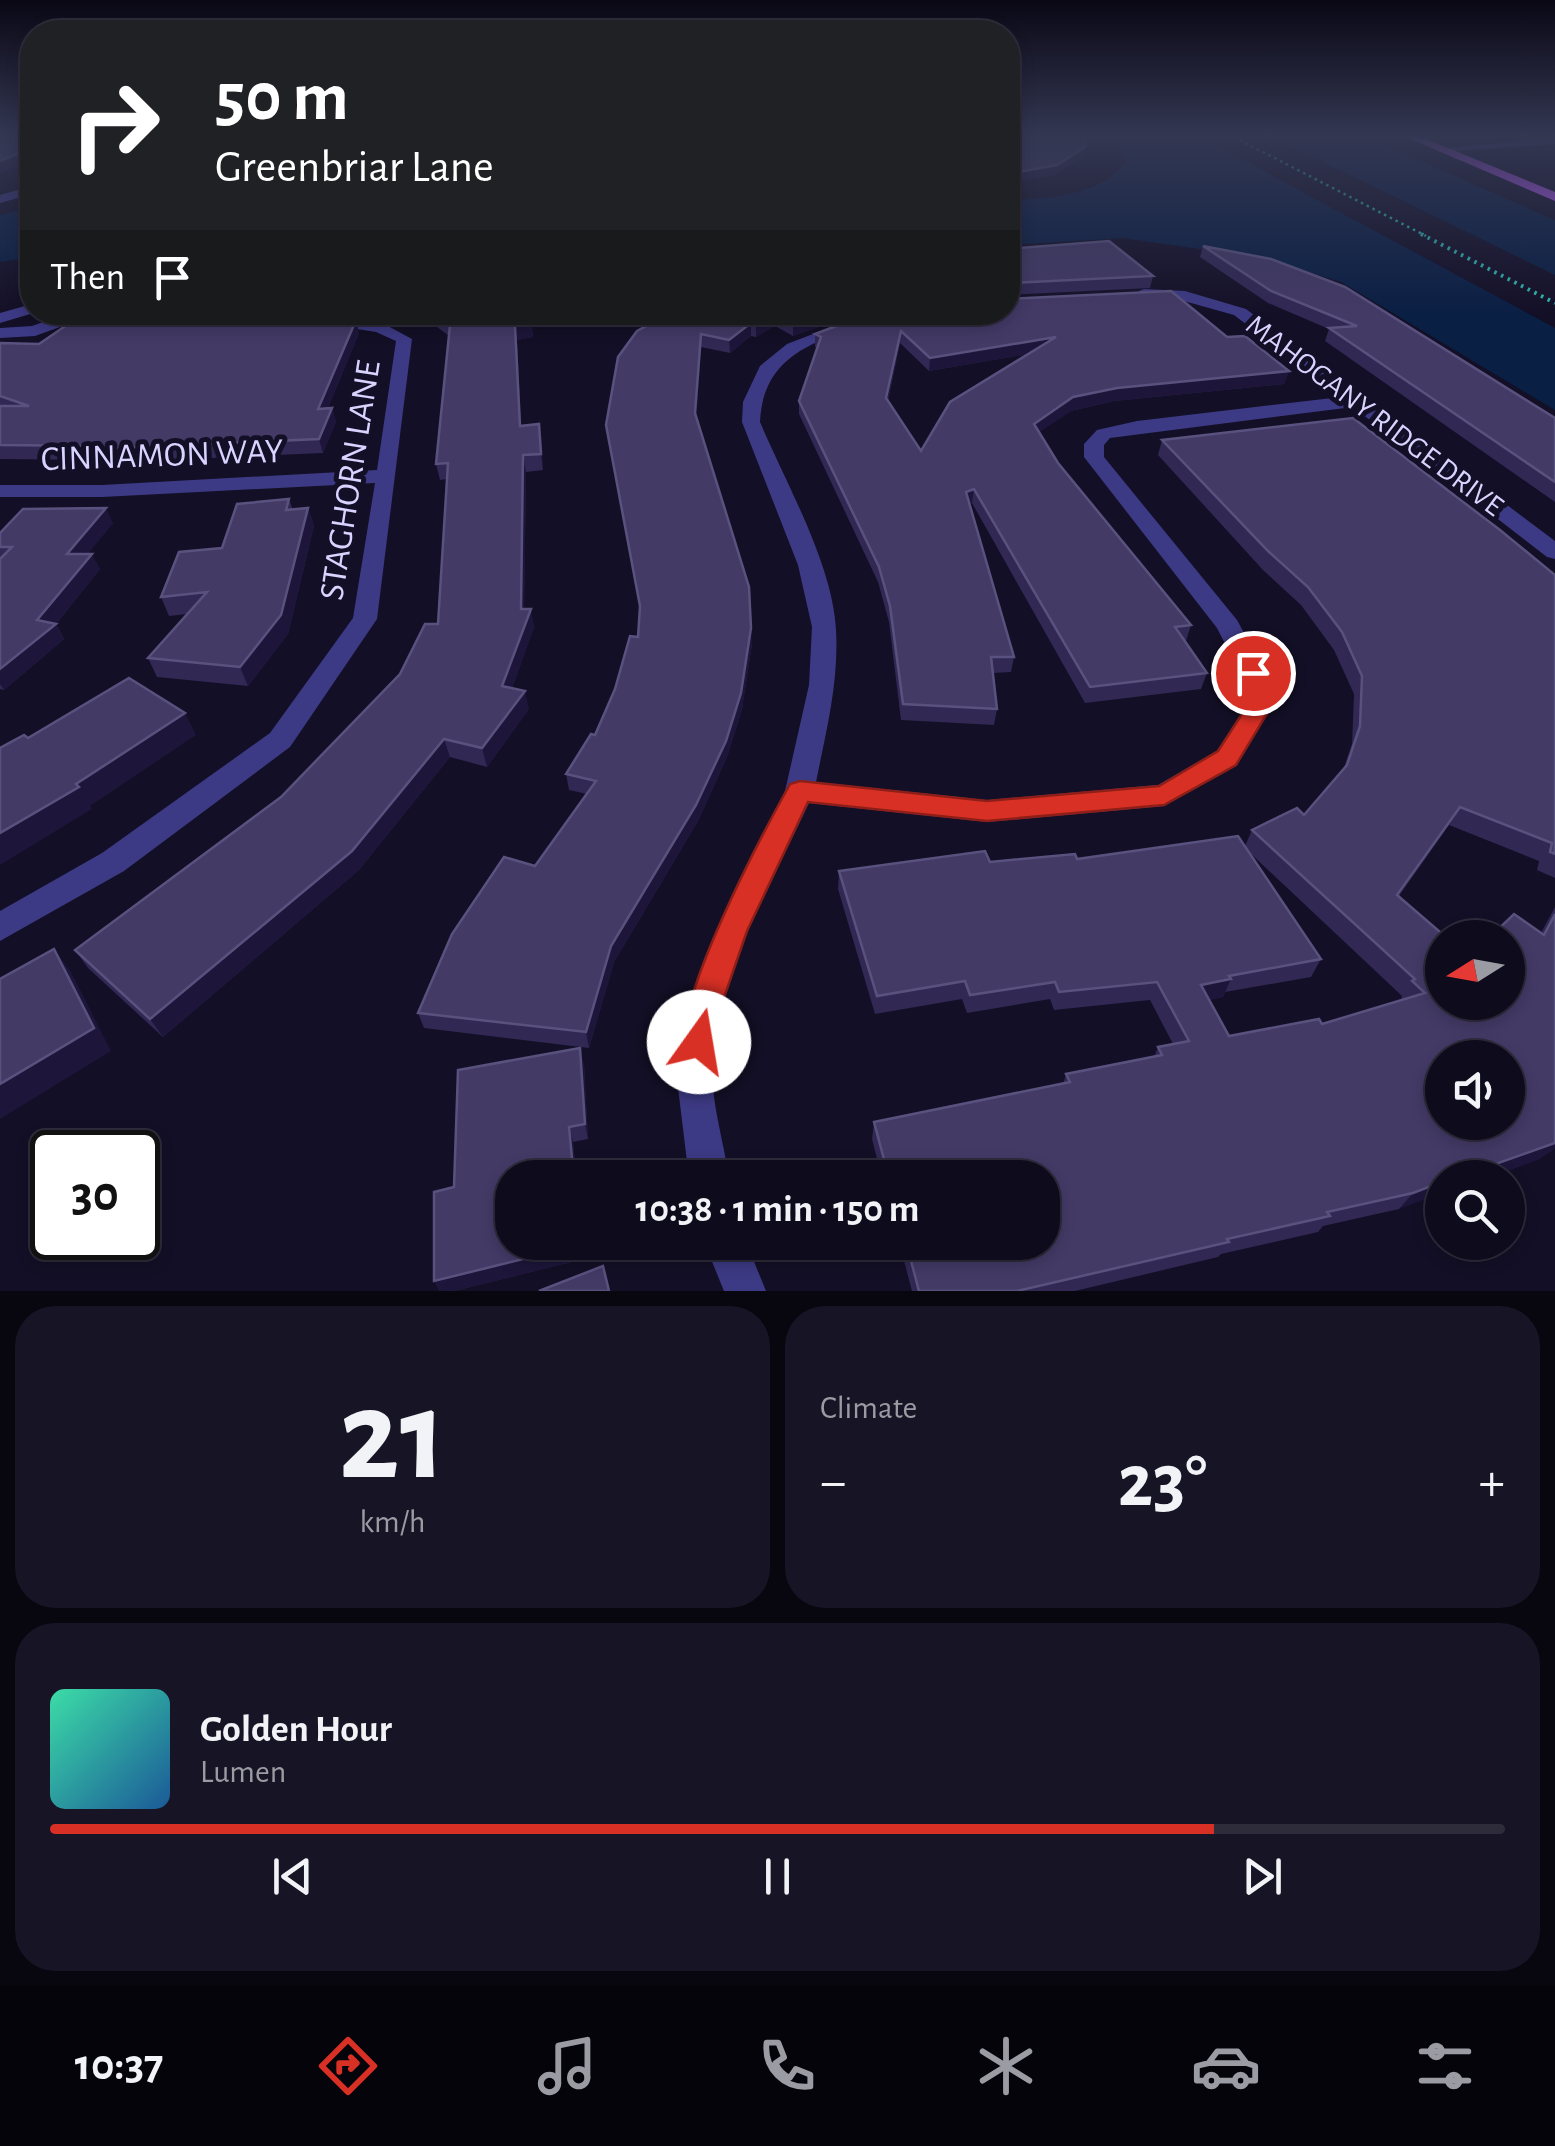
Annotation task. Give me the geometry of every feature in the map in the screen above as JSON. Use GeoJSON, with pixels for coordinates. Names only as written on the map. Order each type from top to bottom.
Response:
{"type":"FeatureCollection","features":[{"type":"Feature","properties":{"kind":"street","name":"MAHOGANY RIDGE DRIVE"},"geometry":{"type":"LineString","coordinates":[[1132,294],[1185,296],[1240,312],[1555,552]]}},
{"type":"Feature","properties":{"kind":"street"},"geometry":{"type":"LineString","coordinates":[[0,333],[35,331],[45,325]]}},
{"type":"Feature","properties":{"kind":"street","name":"STAGHORN LANE"},"geometry":{"type":"LineString","coordinates":[[0,927],[113,862],[196,806],[280,740],[365,619],[404,339],[364,325]]}},
{"type":"Feature","properties":{"kind":"street"},"geometry":{"type":"LineString","coordinates":[[706,1160],[694,1071],[703,1012],[732,931],[800,791],[822,685],[824,627],[809,565],[750,422],[750,401],[756,382],[799,342],[854,325]]}},
{"type":"Feature","properties":{"kind":"street"},"geometry":{"type":"LineString","coordinates":[[800,791],[987,811],[1164,795],[1227,758],[1256,712],[1253,673],[1228,625],[1094,457],[1094,444],[1104,434],[1138,428],[1357,401]]}},
{"type":"Feature","properties":{"kind":"street","name":"CINNAMON WAY"},"geometry":{"type":"LineString","coordinates":[[1,492],[102,491],[386,476]]}},
{"type":"Feature","properties":{"kind":"street"},"geometry":{"type":"LineString","coordinates":[[733,1260],[746,1291]]}},
{"type":"Feature","properties":{"kind":"path"},"geometry":{"type":"LineString","coordinates":[[1345,194],[1555,303]]}},
{"type":"Feature","properties":{"kind":"water"},"geometry":{"type":"Polygon","coordinates":[[[1307,194],[1555,328],[1555,410],[1341,282],[1262,258],[1123,238],[1020,244],[1020,200],[1057,196],[1307,194]]]}},
{"type":"Feature","properties":{"kind":"water"},"geometry":{"type":"Polygon","coordinates":[[[1389,194],[1496,194],[1555,220],[1555,275],[1389,194]]]}},
{"type":"Feature","properties":{"kind":"water"},"geometry":{"type":"Polygon","coordinates":[[[20,210],[20,259],[0,262],[0,215],[20,210]]]}},
{"type":"Feature","properties":{"kind":"building"},"geometry":{"type":"Polygon","coordinates":[[[1109,241],[1153,276],[1020,282],[1020,248],[1109,241]]]}},
{"type":"Feature","properties":{"kind":"building"},"geometry":{"type":"Polygon","coordinates":[[[1203,246],[1271,259],[1345,287],[1555,418],[1555,482],[1329,328],[1357,326],[1271,291],[1203,246]]]}},
{"type":"Feature","properties":{"kind":"building"},"geometry":{"type":"Polygon","coordinates":[[[1171,291],[1227,337],[1245,336],[1289,371],[1117,388],[1073,397],[1034,424],[1058,463],[1191,625],[1175,627],[1207,673],[1090,687],[974,489],[966,492],[1014,657],[991,657],[997,709],[903,704],[890,606],[879,567],[799,401],[821,337],[815,334],[839,325],[1020,325],[1020,298],[1171,291]],[[901,331],[886,398],[921,451],[950,402],[1056,337],[930,358],[901,331]]]}},
{"type":"Feature","properties":{"kind":"building"},"geometry":{"type":"Polygon","coordinates":[[[67,325],[354,325],[318,409],[332,408],[319,439],[93,449],[95,446],[0,445],[0,406],[29,406],[0,396],[0,343],[39,344],[67,325]]]}},
{"type":"Feature","properties":{"kind":"building"},"geometry":{"type":"Polygon","coordinates":[[[450,325],[519,325],[515,326],[520,426],[539,424],[541,454],[523,455],[521,609],[531,609],[502,686],[525,691],[482,748],[444,739],[352,851],[150,1019],[75,950],[281,797],[400,674],[425,624],[438,624],[448,463],[436,464],[450,325]]]}},
{"type":"Feature","properties":{"kind":"building"},"geometry":{"type":"Polygon","coordinates":[[[648,325],[748,325],[729,340],[701,334],[695,413],[749,587],[751,628],[741,693],[726,741],[696,805],[611,946],[586,1032],[418,1013],[452,934],[504,857],[535,866],[596,781],[566,774],[591,734],[595,735],[615,689],[630,636],[638,637],[640,606],[606,425],[618,357],[637,331],[648,325]]]}},
{"type":"Feature","properties":{"kind":"building"},"geometry":{"type":"Polygon","coordinates":[[[1353,418],[1555,575],[1555,854],[1550,852],[1552,843],[1460,807],[1397,895],[1426,920],[1425,993],[1412,981],[1415,979],[1252,830],[1297,808],[1304,815],[1347,765],[1360,726],[1362,676],[1342,632],[1308,587],[1269,552],[1162,440],[1353,418]]]}},
{"type":"Feature","properties":{"kind":"building"},"geometry":{"type":"Polygon","coordinates":[[[289,499],[286,510],[308,508],[281,615],[240,667],[148,658],[207,592],[161,597],[179,552],[222,548],[237,504],[289,499]]]}},
{"type":"Feature","properties":{"kind":"building"},"geometry":{"type":"Polygon","coordinates":[[[106,508],[67,554],[92,554],[37,620],[56,624],[0,669],[0,559],[12,547],[0,547],[0,533],[23,509],[106,508]]]}},
{"type":"Feature","properties":{"kind":"building"},"geometry":{"type":"Polygon","coordinates":[[[129,678],[185,713],[76,784],[79,787],[0,833],[0,748],[24,735],[28,738],[129,678]]]}},
{"type":"Feature","properties":{"kind":"building"},"geometry":{"type":"Polygon","coordinates":[[[1238,836],[1321,959],[1201,985],[1229,1036],[1319,1019],[1322,1024],[1425,993],[1425,1020],[1525,1020],[1525,922],[1544,935],[1555,914],[1555,1143],[1507,1160],[1425,1160],[1425,1188],[1327,1212],[1330,1216],[1227,1239],[1229,1242],[1017,1291],[919,1291],[911,1260],[1060,1260],[1060,1160],[884,1160],[874,1122],[1070,1082],[1066,1074],[1162,1055],[1158,1047],[1189,1041],[1157,982],[1059,992],[1055,982],[970,995],[965,981],[877,996],[839,871],[985,851],[990,862],[1075,854],[1077,859],[1238,836]]]}},
{"type":"Feature","properties":{"kind":"building"},"geometry":{"type":"Polygon","coordinates":[[[54,949],[94,1028],[0,1084],[0,979],[54,949]]]}},
{"type":"Feature","properties":{"kind":"building"},"geometry":{"type":"Polygon","coordinates":[[[580,1048],[585,1124],[569,1127],[572,1160],[495,1160],[495,1260],[519,1260],[434,1281],[434,1192],[454,1187],[458,1070],[580,1048]]]}},
{"type":"Feature","properties":{"kind":"building"},"geometry":{"type":"Polygon","coordinates":[[[603,1266],[609,1291],[539,1291],[603,1266]]]}},
{"type":"Feature","properties":{"kind":"route"},"geometry":{"type":"LineString","coordinates":[[699,1042],[703,1012],[732,931],[800,791],[987,811],[1164,795],[1227,758],[1256,712],[1253,673]]}}]}
